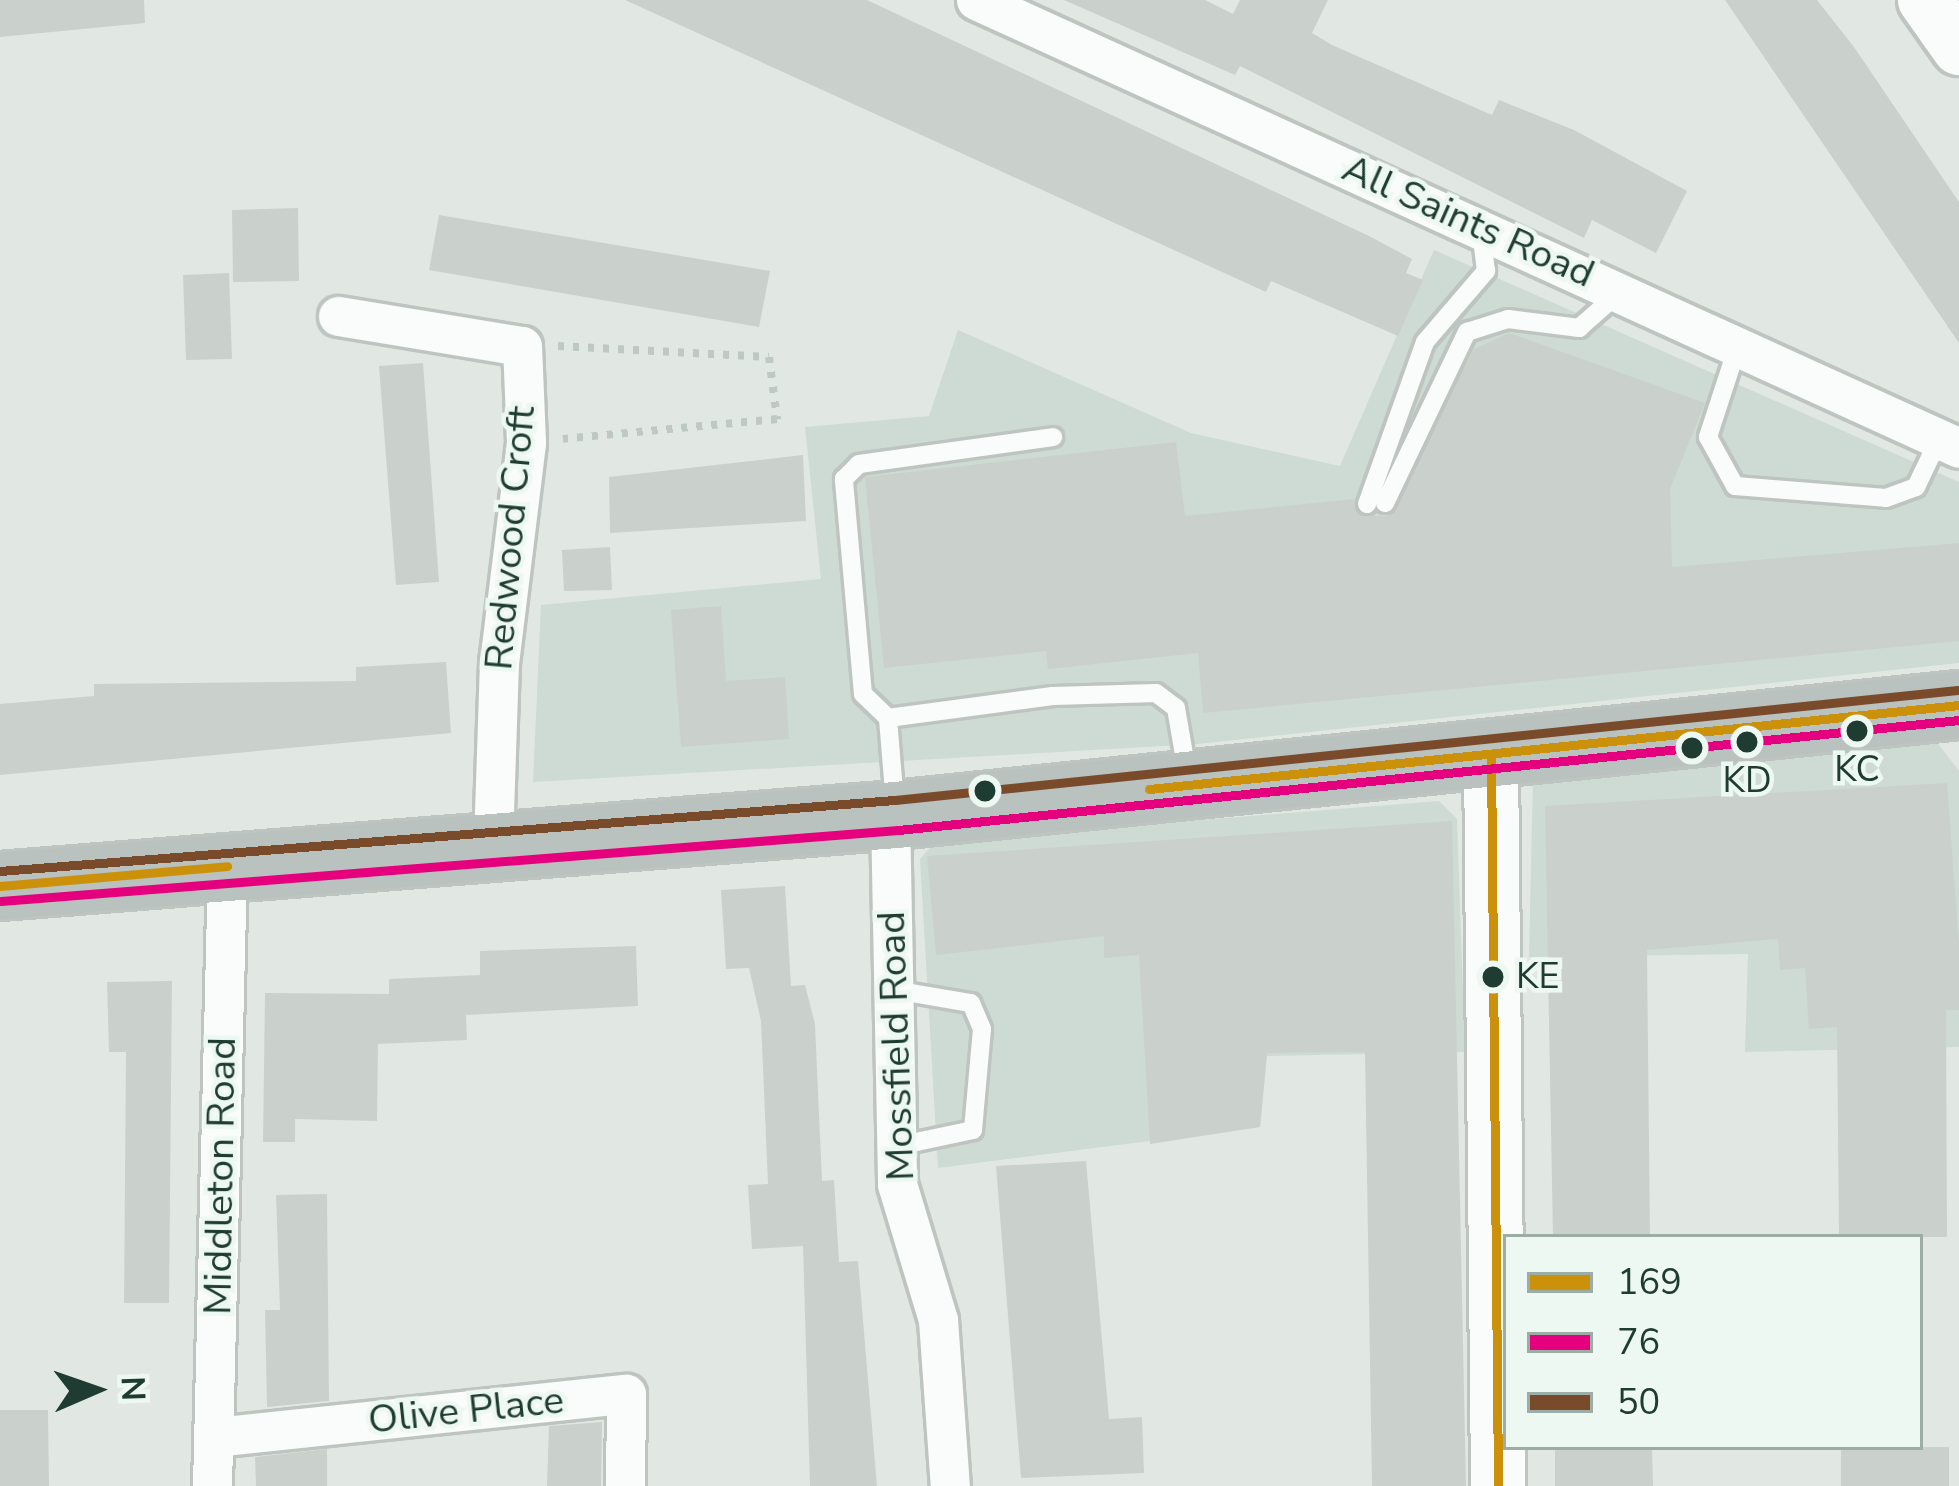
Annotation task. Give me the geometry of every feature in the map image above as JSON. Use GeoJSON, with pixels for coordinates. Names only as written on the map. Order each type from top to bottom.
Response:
{"type":"FeatureCollection","features":[{"type":"Feature","properties":{"kind":"highway"},"geometry":{"type":"LineString","coordinates":[[0,886],[893,815],[1959,706]]}},
{"type":"Feature","properties":{"kind":"main road"},"geometry":{"type":"LineString","coordinates":[[1925,0],[1959,48]]}},
{"type":"Feature","properties":{"kind":"main road"},"geometry":{"type":"LineString","coordinates":[[1491,755],[1498,1486]]}},
{"type":"Feature","properties":{"kind":"street","name":"All Saints Road"},"geometry":{"type":"LineString","coordinates":[[976,0],[1949,444]]}},
{"type":"Feature","properties":{"kind":"street"},"geometry":{"type":"LineString","coordinates":[[338,316],[521,346]]}},
{"type":"Feature","properties":{"kind":"street","name":"Redwood Croft"},"geometry":{"type":"LineString","coordinates":[[493,844],[526,443],[521,346]]}},
{"type":"Feature","properties":{"kind":"street","name":"Mossfield Road"},"geometry":{"type":"LineString","coordinates":[[893,815],[897,1184],[938,1320],[950,1486]]}},
{"type":"Feature","properties":{"kind":"street","name":"Middleton Road"},"geometry":{"type":"LineString","coordinates":[[212,1486],[227,866]]}},
{"type":"Feature","properties":{"kind":"street","name":"Olive Place"},"geometry":{"type":"LineString","coordinates":[[214,1437],[626,1394],[625,1486]]}},
{"type":"Feature","properties":{"kind":"lane"},"geometry":{"type":"LineString","coordinates":[[1478,226],[1486,272],[1425,342],[1376,504],[1467,332],[1508,319],[1579,328],[1621,291]]}},
{"type":"Feature","properties":{"kind":"lane"},"geometry":{"type":"LineString","coordinates":[[1738,345],[1708,436],[1715,467],[1736,486],[1886,498],[1916,487],[1949,444]]}},
{"type":"Feature","properties":{"kind":"lane"},"geometry":{"type":"LineString","coordinates":[[893,815],[888,718],[863,694],[844,479],[859,464],[1053,437]]}},
{"type":"Feature","properties":{"kind":"lane"},"geometry":{"type":"LineString","coordinates":[[888,718],[1156,694],[1176,707],[1189,787]]}},
{"type":"Feature","properties":{"kind":"lane"},"geometry":{"type":"LineString","coordinates":[[895,990],[971,1004],[983,1106],[973,1130],[897,1146]]}},
{"type":"Feature","properties":{"kind":"path"},"geometry":{"type":"LineString","coordinates":[[521,346],[769,357],[777,419],[526,443]]}},
{"type":"Feature","properties":{"kind":"shaded area"},"geometry":{"type":"Polygon","coordinates":[[[1434,250],[1959,482],[1959,663],[1198,744],[533,782],[541,605],[821,579],[805,427],[929,416],[958,330],[1191,433],[1340,466],[1434,250]]]}},
{"type":"Feature","properties":{"kind":"shaded area"},"geometry":{"type":"Polygon","coordinates":[[[1937,742],[1959,771],[1959,1047],[1745,1052],[1748,954],[1529,957],[1533,777],[1937,742]]]}},
{"type":"Feature","properties":{"kind":"shaded area"},"geometry":{"type":"Polygon","coordinates":[[[1439,801],[1457,819],[1465,1052],[1267,1056],[1260,1127],[938,1168],[920,859],[936,841],[1439,801]]]}},
{"type":"Feature","properties":{"kind":"building"},"geometry":{"type":"Polygon","coordinates":[[[0,0],[144,0],[145,23],[0,37],[0,0]]]}},
{"type":"Feature","properties":{"kind":"building"},"geometry":{"type":"Polygon","coordinates":[[[625,0],[867,0],[1369,236],[1412,259],[1406,273],[1423,280],[1398,336],[1271,281],[1266,292],[625,0]]]}},
{"type":"Feature","properties":{"kind":"building"},"geometry":{"type":"Polygon","coordinates":[[[1064,0],[1205,0],[1233,14],[1240,0],[1328,0],[1312,33],[1332,45],[1492,115],[1499,100],[1574,130],[1687,191],[1656,253],[1592,220],[1584,238],[1240,66],[1235,75],[1064,0]]]}},
{"type":"Feature","properties":{"kind":"building"},"geometry":{"type":"Polygon","coordinates":[[[1725,0],[1817,0],[1854,47],[1959,202],[1959,343],[1725,0]]]}},
{"type":"Feature","properties":{"kind":"building"},"geometry":{"type":"Polygon","coordinates":[[[298,208],[299,281],[233,282],[232,210],[298,208]]]}},
{"type":"Feature","properties":{"kind":"building"},"geometry":{"type":"Polygon","coordinates":[[[439,215],[770,271],[759,327],[429,270],[439,215]]]}},
{"type":"Feature","properties":{"kind":"building"},"geometry":{"type":"Polygon","coordinates":[[[229,273],[232,359],[186,360],[183,275],[229,273]]]}},
{"type":"Feature","properties":{"kind":"building"},"geometry":{"type":"Polygon","coordinates":[[[1509,333],[1705,403],[1670,489],[1672,567],[1959,543],[1959,641],[1203,713],[1198,653],[1048,669],[1046,651],[884,668],[865,477],[1176,442],[1185,516],[1354,499],[1361,516],[1387,516],[1474,349],[1509,333]]]}},
{"type":"Feature","properties":{"kind":"building"},"geometry":{"type":"Polygon","coordinates":[[[423,363],[439,582],[396,585],[379,366],[423,363]]]}},
{"type":"Feature","properties":{"kind":"building"},"geometry":{"type":"Polygon","coordinates":[[[803,455],[806,521],[610,533],[609,477],[803,455]]]}},
{"type":"Feature","properties":{"kind":"building"},"geometry":{"type":"Polygon","coordinates":[[[610,547],[612,590],[564,591],[562,550],[610,547]]]}},
{"type":"Feature","properties":{"kind":"building"},"geometry":{"type":"Polygon","coordinates":[[[721,606],[726,681],[785,677],[789,739],[681,747],[671,610],[721,606]]]}},
{"type":"Feature","properties":{"kind":"building"},"geometry":{"type":"Polygon","coordinates":[[[446,662],[451,733],[0,775],[0,704],[94,696],[94,684],[356,681],[356,667],[446,662]]]}},
{"type":"Feature","properties":{"kind":"building"},"geometry":{"type":"Polygon","coordinates":[[[1947,783],[1959,1010],[1946,1010],[1947,1237],[1839,1234],[1837,1027],[1809,1029],[1805,968],[1780,970],[1778,939],[1647,950],[1650,1234],[1553,1234],[1545,806],[1947,783]]]}},
{"type":"Feature","properties":{"kind":"building"},"geometry":{"type":"Polygon","coordinates":[[[1452,821],[1466,1486],[1372,1486],[1365,1052],[1267,1053],[1260,1127],[1150,1144],[1139,955],[1104,958],[1104,936],[936,955],[927,856],[1452,821]]]}},
{"type":"Feature","properties":{"kind":"building"},"geometry":{"type":"Polygon","coordinates":[[[785,886],[791,986],[805,985],[815,1024],[822,1181],[834,1180],[839,1262],[858,1261],[877,1486],[810,1486],[803,1246],[752,1249],[748,1185],[768,1184],[761,1021],[749,968],[726,969],[721,890],[785,886]]]}},
{"type":"Feature","properties":{"kind":"building"},"geometry":{"type":"Polygon","coordinates":[[[636,946],[638,1006],[466,1015],[467,1040],[378,1044],[377,1121],[295,1119],[295,1142],[263,1142],[265,993],[389,994],[389,979],[480,975],[480,951],[636,946]]]}},
{"type":"Feature","properties":{"kind":"building"},"geometry":{"type":"Polygon","coordinates":[[[172,981],[169,1303],[124,1303],[126,1052],[109,1052],[107,982],[172,981]]]}},
{"type":"Feature","properties":{"kind":"building"},"geometry":{"type":"Polygon","coordinates":[[[1086,1161],[1109,1419],[1142,1417],[1144,1473],[1021,1478],[996,1166],[1086,1161]]]}},
{"type":"Feature","properties":{"kind":"building"},"geometry":{"type":"Polygon","coordinates":[[[327,1194],[329,1401],[267,1407],[265,1310],[280,1310],[276,1195],[327,1194]]]}},
{"type":"Feature","properties":{"kind":"building"},"geometry":{"type":"Polygon","coordinates":[[[0,1410],[48,1410],[49,1486],[0,1486],[0,1410]]]}},
{"type":"Feature","properties":{"kind":"building"},"geometry":{"type":"Polygon","coordinates":[[[602,1422],[601,1486],[547,1486],[549,1426],[602,1422]]]}},
{"type":"Feature","properties":{"kind":"building"},"geometry":{"type":"Polygon","coordinates":[[[1949,1447],[1949,1486],[1841,1486],[1841,1450],[1949,1447]]]}},
{"type":"Feature","properties":{"kind":"building"},"geometry":{"type":"Polygon","coordinates":[[[327,1449],[327,1486],[256,1486],[255,1457],[327,1449]]]}},
{"type":"Feature","properties":{"kind":"building"},"geometry":{"type":"Polygon","coordinates":[[[1555,1450],[1652,1450],[1653,1486],[1555,1486],[1555,1450]]]}},
{"type":"Feature","properties":{"kind":"transit line","name":"50"},"geometry":{"type":"LineString","coordinates":[[0,871],[895,800],[1957,690]]}},
{"type":"Feature","properties":{"kind":"transit line","name":"169"},"geometry":{"type":"LineString","coordinates":[[1149,789],[1959,705]]}},
{"type":"Feature","properties":{"kind":"transit line","name":"76"},"geometry":{"type":"LineString","coordinates":[[1,901],[898,830],[1959,720]]}},
{"type":"Feature","properties":{"kind":"transit line","name":"169"},"geometry":{"type":"LineString","coordinates":[[1491,755],[1498,1486]]}},
{"type":"Feature","properties":{"kind":"transit line","name":"169"},"geometry":{"type":"LineString","coordinates":[[0,886],[227,866]]}},
{"type":"Feature","properties":{"kind":"place","name":"KC"},"geometry":{"type":"Point","coordinates":[1857,731]}},
{"type":"Feature","properties":{"kind":"place","name":"KD"},"geometry":{"type":"Point","coordinates":[1747,742]}},
{"type":"Feature","properties":{"kind":"place","name":"KE"},"geometry":{"type":"Point","coordinates":[1493,977]}}]}
